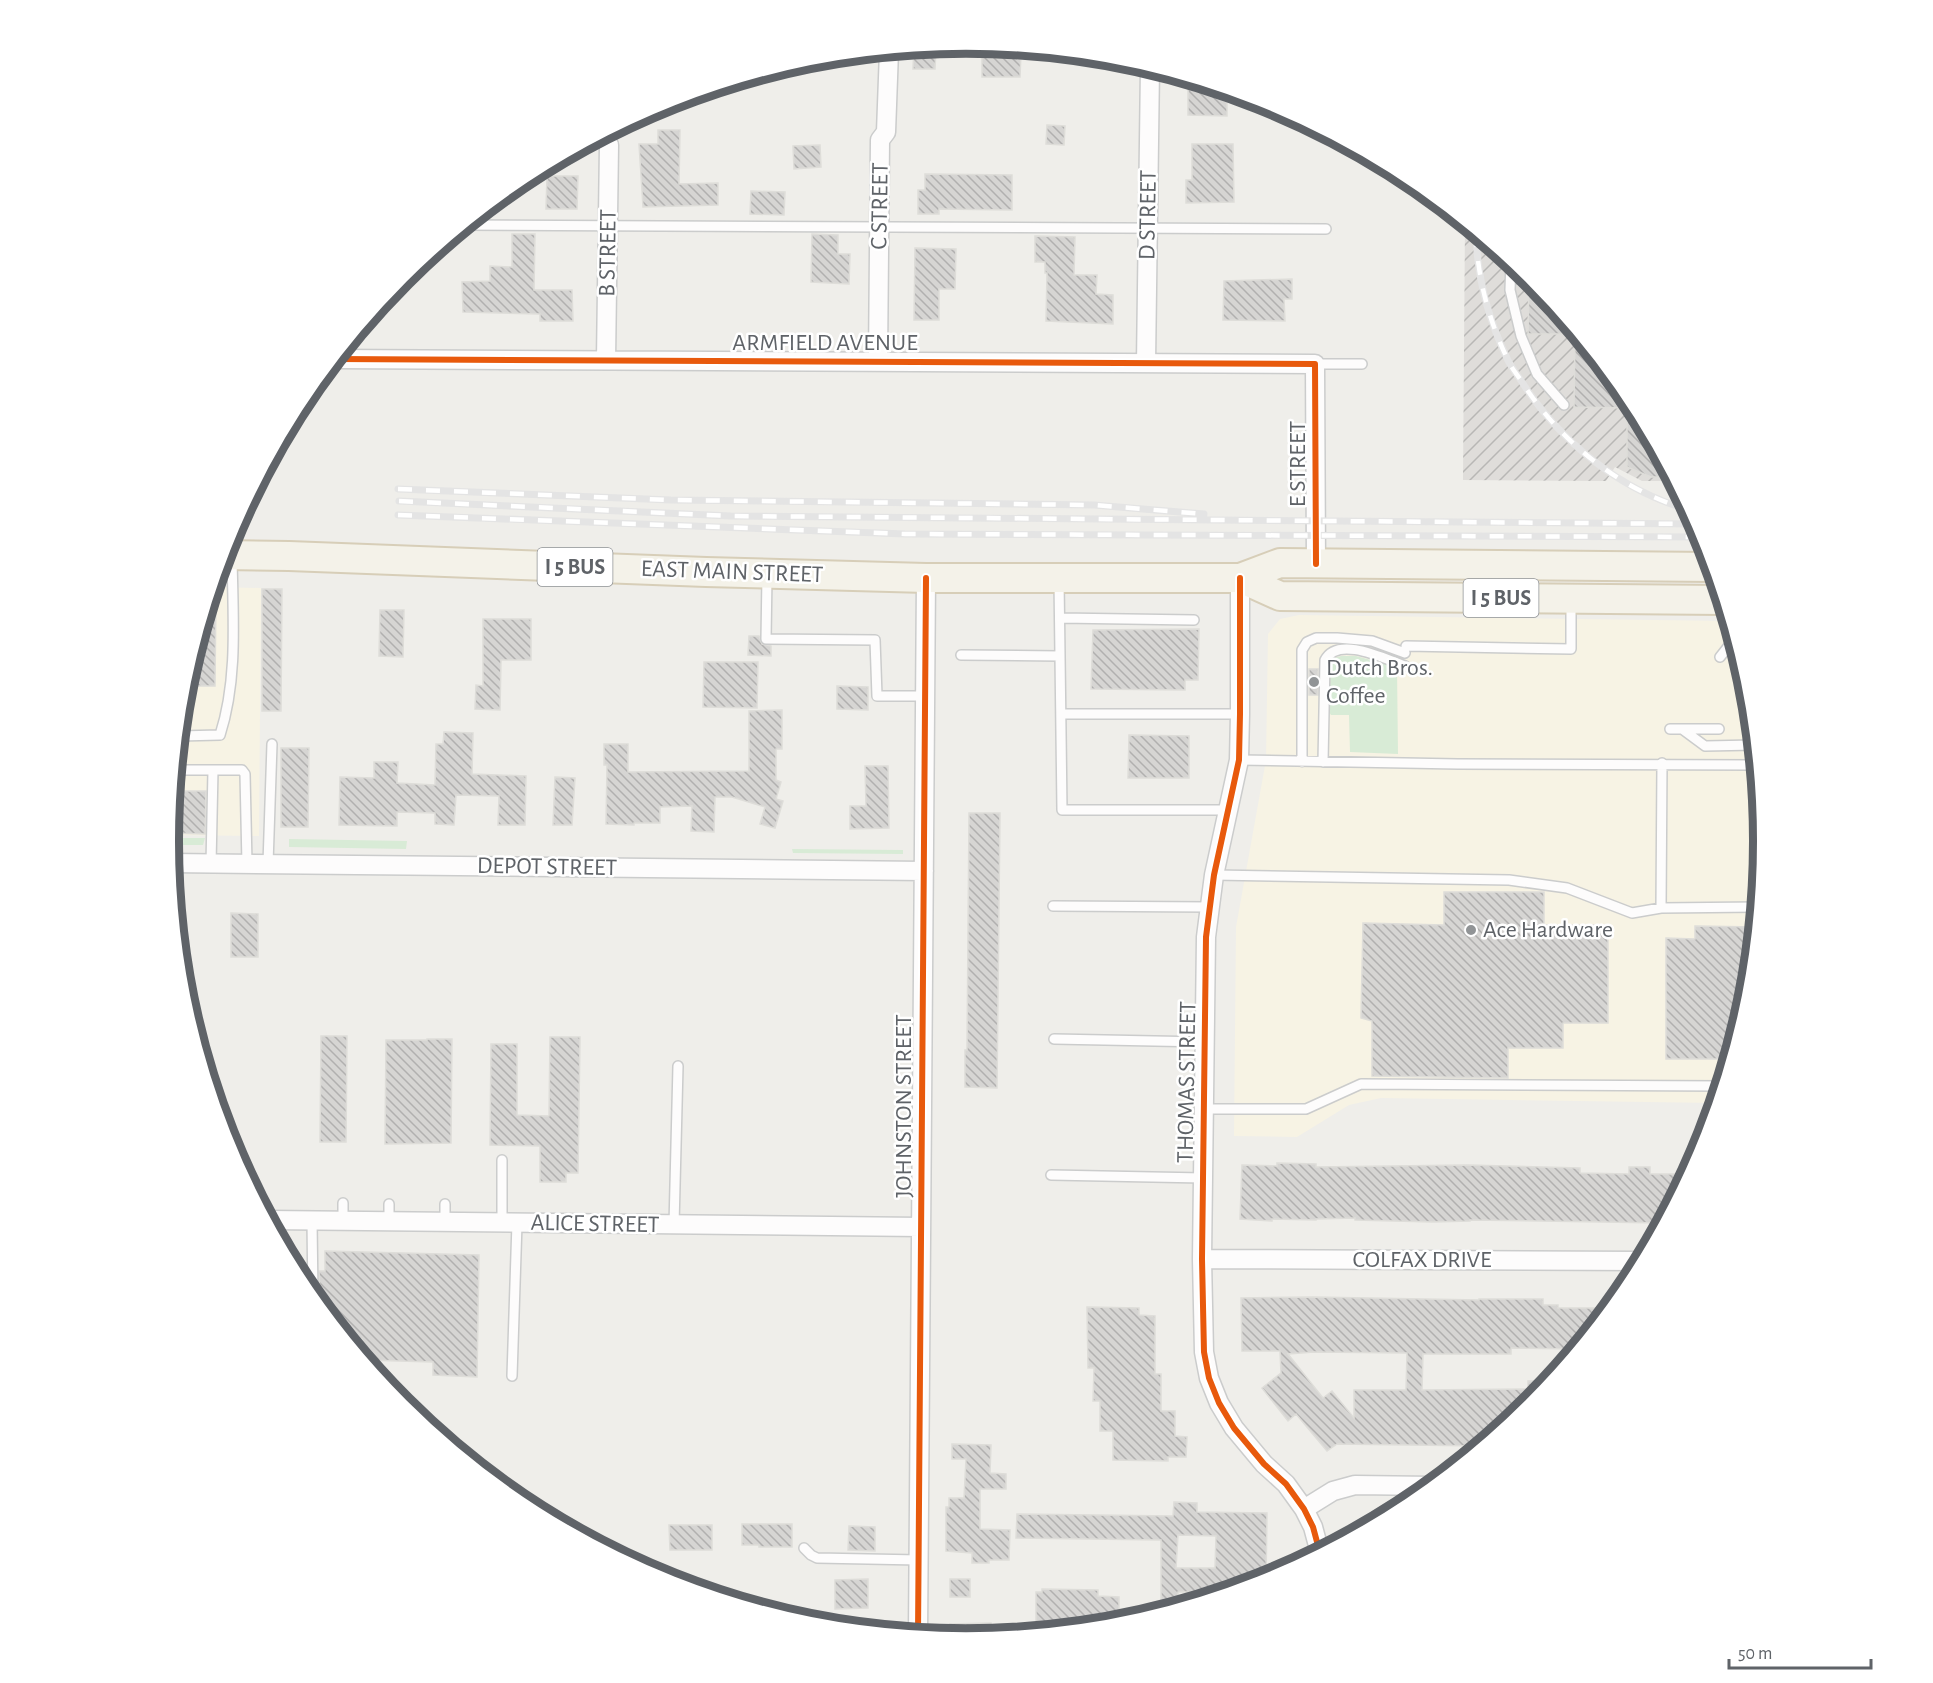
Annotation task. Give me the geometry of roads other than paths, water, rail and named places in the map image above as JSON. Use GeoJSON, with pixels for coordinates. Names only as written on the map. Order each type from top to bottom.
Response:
{"type":"FeatureCollection","features":[{"type":"Feature","properties":{"kind":"main road","name":"EAST MAIN STREET"},"geometry":{"type":"LineString","coordinates":[[234,553],[926,578],[1240,578],[1280,563],[1704,567]]}},
{"type":"Feature","properties":{"kind":"main road","name":"EAST MAIN STREET"},"geometry":{"type":"LineString","coordinates":[[1240,578],[1280,596],[1716,600]]}},
{"type":"Feature","properties":{"kind":"street","name":"C STREET"},"geometry":{"type":"LineString","coordinates":[[878,362],[880,140],[886,132],[889,59]]}},
{"type":"Feature","properties":{"kind":"street","name":"D STREET"},"geometry":{"type":"LineString","coordinates":[[1146,363],[1150,76]]}},
{"type":"Feature","properties":{"kind":"street","name":"B STREET"},"geometry":{"type":"LineString","coordinates":[[606,142],[608,225],[606,360]]}},
{"type":"Feature","properties":{"kind":"street","name":"ARMFIELD AVENUE"},"geometry":{"type":"LineString","coordinates":[[345,358],[1315,364]]}},
{"type":"Feature","properties":{"kind":"street","name":"E STREET"},"geometry":{"type":"LineString","coordinates":[[1315,364],[1316,564]]}},
{"type":"Feature","properties":{"kind":"street","name":"JOHNSTON STREET"},"geometry":{"type":"LineString","coordinates":[[918,1627],[926,578]]}},
{"type":"Feature","properties":{"kind":"street","name":"THOMAS STREET"},"geometry":{"type":"LineString","coordinates":[[1240,578],[1239,760],[1214,875],[1206,937],[1202,1259],[1204,1352],[1209,1378],[1219,1403],[1234,1428],[1264,1464],[1286,1484],[1304,1509],[1313,1527],[1318,1546]]}},
{"type":"Feature","properties":{"kind":"street","name":"DEPOT STREET"},"geometry":{"type":"LineString","coordinates":[[180,863],[924,871]]}},
{"type":"Feature","properties":{"kind":"street","name":"ALICE STREET"},"geometry":{"type":"LineString","coordinates":[[277,1221],[312,1221],[343,1212],[445,1213],[509,1223],[921,1227]]}},
{"type":"Feature","properties":{"kind":"street","name":"COLFAX DRIVE"},"geometry":{"type":"LineString","coordinates":[[1202,1259],[1632,1261]]}},
{"type":"Feature","properties":{"kind":"street"},"geometry":{"type":"LineString","coordinates":[[1304,1509],[1333,1491],[1355,1485],[1418,1486]]}},
{"type":"Feature","properties":{"kind":"lane"},"geometry":{"type":"LineString","coordinates":[[477,225],[1326,229]]}},
{"type":"Feature","properties":{"kind":"lane"},"geometry":{"type":"LineString","coordinates":[[1511,273],[1510,290],[1521,336],[1537,374],[1564,405]]}},
{"type":"Feature","properties":{"kind":"lane"},"geometry":{"type":"LineString","coordinates":[[1315,364],[1362,364]]}},
{"type":"Feature","properties":{"kind":"lane"},"geometry":{"type":"LineString","coordinates":[[186,736],[220,735],[228,711],[233,653],[229,565]]}},
{"type":"Feature","properties":{"kind":"lane"},"geometry":{"type":"LineString","coordinates":[[767,574],[766,639],[875,640],[877,696],[925,696]]}},
{"type":"Feature","properties":{"kind":"lane"},"geometry":{"type":"LineString","coordinates":[[1059,578],[1062,810],[1227,810]]}},
{"type":"Feature","properties":{"kind":"lane"},"geometry":{"type":"LineString","coordinates":[[1302,762],[1302,650],[1307,642],[1316,638],[1372,641],[1405,649],[1571,649],[1571,599]]}},
{"type":"Feature","properties":{"kind":"lane"},"geometry":{"type":"LineString","coordinates":[[1060,618],[1194,620]]}},
{"type":"Feature","properties":{"kind":"lane"},"geometry":{"type":"LineString","coordinates":[[1720,657],[1729,646]]}},
{"type":"Feature","properties":{"kind":"lane"},"geometry":{"type":"LineString","coordinates":[[1323,762],[1325,660],[1328,653],[1335,649],[1358,649],[1405,666]]}},
{"type":"Feature","properties":{"kind":"lane"},"geometry":{"type":"LineString","coordinates":[[962,655],[1060,656]]}},
{"type":"Feature","properties":{"kind":"lane"},"geometry":{"type":"LineString","coordinates":[[1061,714],[1240,714]]}},
{"type":"Feature","properties":{"kind":"lane"},"geometry":{"type":"LineString","coordinates":[[1670,729],[1719,729]]}},
{"type":"Feature","properties":{"kind":"lane"},"geometry":{"type":"LineString","coordinates":[[1682,729],[1705,746],[1748,745]]}},
{"type":"Feature","properties":{"kind":"lane"},"geometry":{"type":"LineString","coordinates":[[268,864],[272,744]]}},
{"type":"Feature","properties":{"kind":"lane"},"geometry":{"type":"LineString","coordinates":[[1239,760],[1458,764],[1750,765]]}},
{"type":"Feature","properties":{"kind":"lane"},"geometry":{"type":"LineString","coordinates":[[1661,908],[1662,763]]}},
{"type":"Feature","properties":{"kind":"lane"},"geometry":{"type":"LineString","coordinates":[[183,770],[242,770],[245,774],[247,864]]}},
{"type":"Feature","properties":{"kind":"lane"},"geometry":{"type":"LineString","coordinates":[[212,864],[213,770]]}},
{"type":"Feature","properties":{"kind":"lane"},"geometry":{"type":"LineString","coordinates":[[1214,875],[1509,880],[1567,888],[1632,913],[1661,908],[1751,907]]}},
{"type":"Feature","properties":{"kind":"lane"},"geometry":{"type":"LineString","coordinates":[[1053,906],[1210,907]]}},
{"type":"Feature","properties":{"kind":"lane"},"geometry":{"type":"LineString","coordinates":[[1054,1039],[1205,1042]]}},
{"type":"Feature","properties":{"kind":"lane"},"geometry":{"type":"LineString","coordinates":[[674,1225],[678,1066]]}},
{"type":"Feature","properties":{"kind":"lane"},"geometry":{"type":"LineString","coordinates":[[1203,1108],[1306,1108],[1361,1084],[1715,1086]]}},
{"type":"Feature","properties":{"kind":"lane"},"geometry":{"type":"LineString","coordinates":[[502,1160],[509,1223],[512,1376]]}},
{"type":"Feature","properties":{"kind":"lane"},"geometry":{"type":"LineString","coordinates":[[1052,1175],[1203,1178]]}},
{"type":"Feature","properties":{"kind":"lane"},"geometry":{"type":"LineString","coordinates":[[312,1221],[313,1280]]}},
{"type":"Feature","properties":{"kind":"lane"},"geometry":{"type":"LineString","coordinates":[[804,1548],[817,1558],[919,1560]]}},
{"type":"Feature","properties":{"kind":"railway"},"geometry":{"type":"LineString","coordinates":[[1477,241],[1481,280],[1494,327],[1509,362],[1535,401],[1553,423],[1593,460],[1639,490],[1679,506]]}},
{"type":"Feature","properties":{"kind":"railway"},"geometry":{"type":"LineString","coordinates":[[398,489],[671,500],[1094,505],[1204,514]]}},
{"type":"Feature","properties":{"kind":"railway"},"geometry":{"type":"LineString","coordinates":[[399,501],[731,516],[1687,524]]}},
{"type":"Feature","properties":{"kind":"railway"},"geometry":{"type":"LineString","coordinates":[[398,515],[905,534],[1693,537]]}},
{"type":"Feature","properties":{"kind":"place","name":"Dutch Bros. Coffee"},"geometry":{"type":"Point","coordinates":[1314,682]}},
{"type":"Feature","properties":{"kind":"place","name":"Ace Hardware"},"geometry":{"type":"Point","coordinates":[1471,930]}}]}
